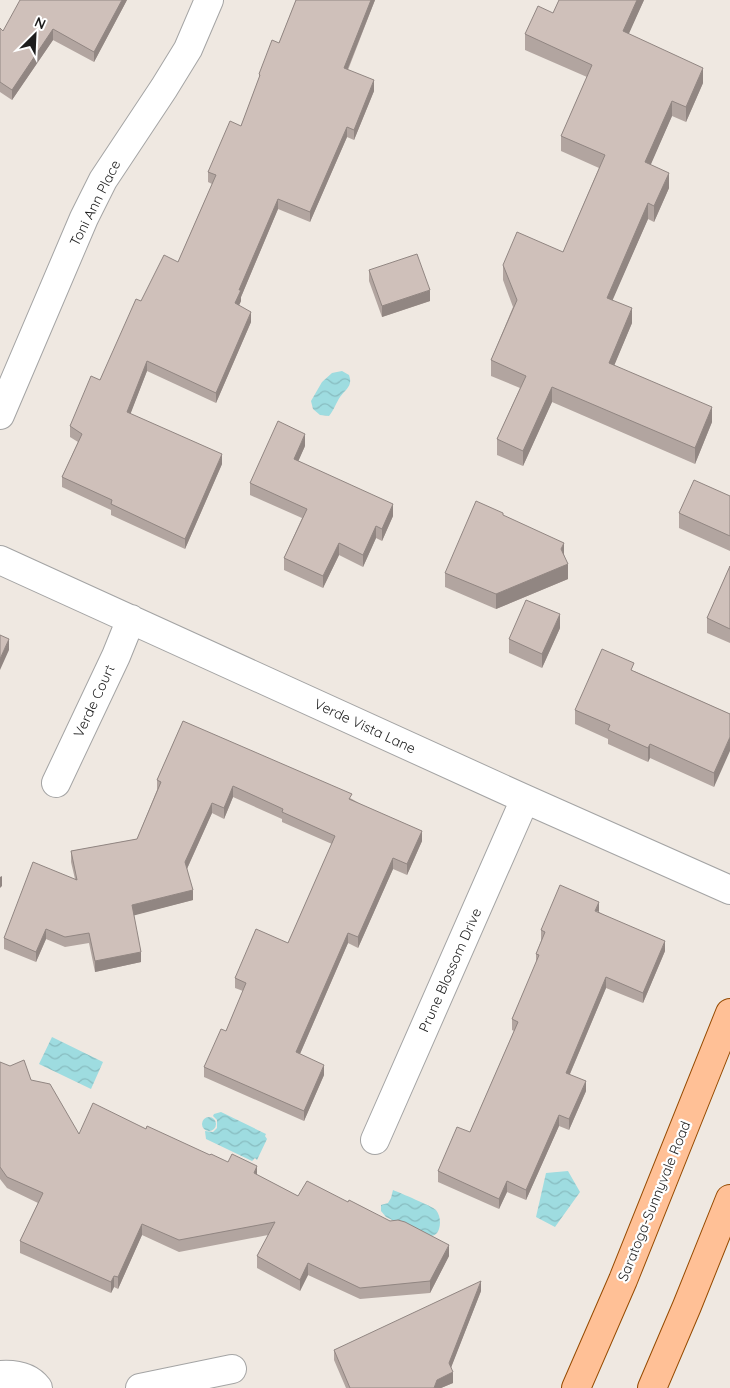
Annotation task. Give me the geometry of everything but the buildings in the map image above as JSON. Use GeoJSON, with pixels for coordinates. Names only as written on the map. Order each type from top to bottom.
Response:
{"type":"FeatureCollection","features":[{"type":"Feature","properties":{"kind":"main road","name":"Saratoga-Sunnyvale Road"},"geometry":{"type":"LineString","coordinates":[[576,1388],[623,1280],[730,1013]]}},
{"type":"Feature","properties":{"kind":"main road"},"geometry":{"type":"LineString","coordinates":[[652,1388],[730,1199]]}},
{"type":"Feature","properties":{"kind":"street","name":"Toni Ann Place"},"geometry":{"type":"LineString","coordinates":[[0,415],[84,218],[99,188],[188,49],[209,0]]}},
{"type":"Feature","properties":{"kind":"street","name":"Verde Vista Lane"},"geometry":{"type":"LineString","coordinates":[[0,560],[525,799],[730,890]]}},
{"type":"Feature","properties":{"kind":"street","name":"Verde Court"},"geometry":{"type":"LineString","coordinates":[[56,783],[116,656],[131,619]]}},
{"type":"Feature","properties":{"kind":"street","name":"Prune Blossom Drive"},"geometry":{"type":"LineString","coordinates":[[376,1140],[525,799]]}},
{"type":"Feature","properties":{"kind":"street"},"geometry":{"type":"LineString","coordinates":[[140,1388],[232,1369]]}},
{"type":"Feature","properties":{"kind":"street"},"geometry":{"type":"LineString","coordinates":[[0,1375],[10,1374],[23,1377],[38,1388]]}},
{"type":"Feature","properties":{"kind":"water"},"geometry":{"type":"Polygon","coordinates":[[[342,371],[349,375],[350,382],[347,389],[329,416],[320,415],[313,409],[311,401],[322,382],[332,373],[342,371]]]}},
{"type":"Feature","properties":{"kind":"water"},"geometry":{"type":"Polygon","coordinates":[[[52,1037],[103,1062],[91,1089],[39,1064],[52,1037]]]}},
{"type":"Feature","properties":{"kind":"water"},"geometry":{"type":"Polygon","coordinates":[[[221,1112],[266,1134],[267,1139],[257,1160],[255,1158],[252,1161],[206,1139],[205,1131],[213,1132],[217,1128],[217,1120],[213,1116],[214,1114],[221,1112]]]}},
{"type":"Feature","properties":{"kind":"water"},"geometry":{"type":"Polygon","coordinates":[[[209,1117],[214,1119],[216,1124],[214,1129],[209,1131],[204,1129],[202,1124],[204,1119],[209,1117]]]}},
{"type":"Feature","properties":{"kind":"water"},"geometry":{"type":"Polygon","coordinates":[[[568,1171],[580,1192],[555,1227],[536,1217],[546,1173],[568,1171]]]}},
{"type":"Feature","properties":{"kind":"water"},"geometry":{"type":"Polygon","coordinates":[[[393,1190],[436,1210],[440,1222],[436,1234],[427,1237],[386,1217],[381,1211],[381,1205],[388,1203],[393,1190]]]}}]}
